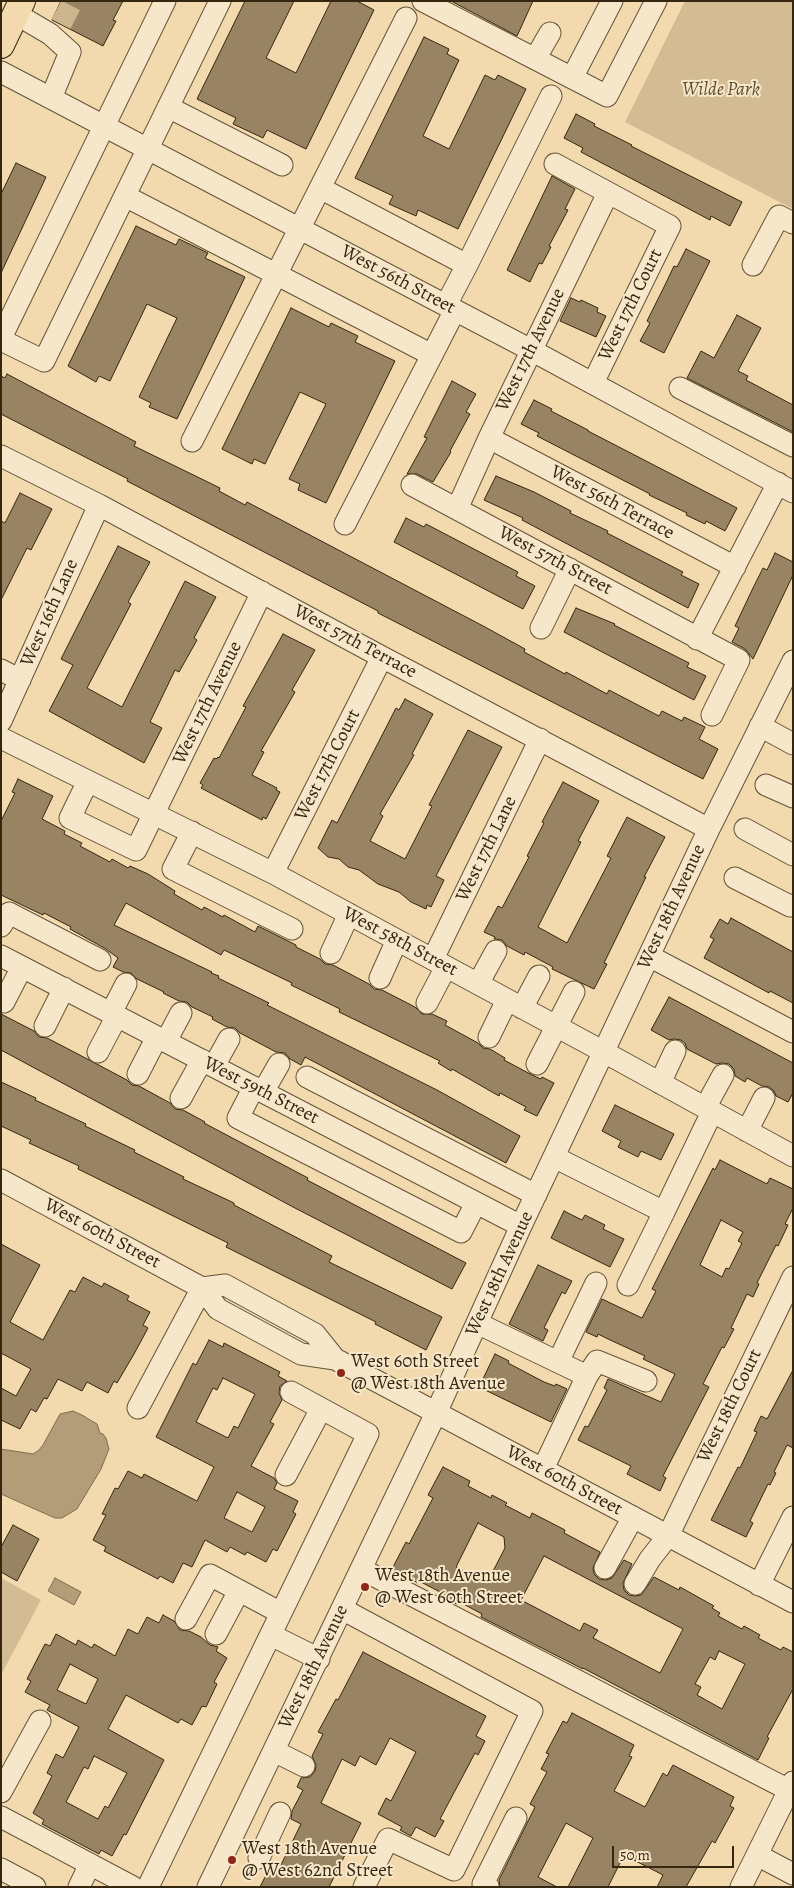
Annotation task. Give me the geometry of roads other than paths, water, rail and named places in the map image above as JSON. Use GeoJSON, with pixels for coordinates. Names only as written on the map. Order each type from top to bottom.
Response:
{"type":"FeatureCollection","features":[{"type":"Feature","properties":{"kind":"main road"},"geometry":{"type":"LineString","coordinates":[[1,46],[19,8]]}},
{"type":"Feature","properties":{"kind":"street"},"geometry":{"type":"LineString","coordinates":[[165,1],[1,339],[44,361],[220,1]]}},
{"type":"Feature","properties":{"kind":"street"},"geometry":{"type":"LineString","coordinates":[[423,1],[607,96],[656,1]]}},
{"type":"Feature","properties":{"kind":"street"},"geometry":{"type":"LineString","coordinates":[[572,78],[612,1]]}},
{"type":"Feature","properties":{"kind":"street"},"geometry":{"type":"LineString","coordinates":[[19,8],[58,31],[70,52],[52,98]]}},
{"type":"Feature","properties":{"kind":"street"},"geometry":{"type":"LineString","coordinates":[[192,441],[406,18]]}},
{"type":"Feature","properties":{"kind":"street"},"geometry":{"type":"LineString","coordinates":[[535,59],[550,33]]}},
{"type":"Feature","properties":{"kind":"street","name":"West 56th Street"},"geometry":{"type":"LineString","coordinates":[[1,72],[531,350],[785,488]]}},
{"type":"Feature","properties":{"kind":"street"},"geometry":{"type":"LineString","coordinates":[[345,524],[432,355],[467,265],[551,96]]}},
{"type":"Feature","properties":{"kind":"street"},"geometry":{"type":"LineString","coordinates":[[168,107],[282,165]]}},
{"type":"Feature","properties":{"kind":"street"},"geometry":{"type":"LineString","coordinates":[[555,164],[608,193]]}},
{"type":"Feature","properties":{"kind":"street"},"geometry":{"type":"LineString","coordinates":[[320,188],[467,265]]}},
{"type":"Feature","properties":{"kind":"street","name":"West 17th Court"},"geometry":{"type":"LineString","coordinates":[[593,383],[670,226],[608,193]]}},
{"type":"Feature","properties":{"kind":"street","name":"West 17th Avenue"},"geometry":{"type":"LineString","coordinates":[[457,509],[488,438],[608,193]]}},
{"type":"Feature","properties":{"kind":"street"},"geometry":{"type":"LineString","coordinates":[[125,196],[432,355]]}},
{"type":"Feature","properties":{"kind":"street"},"geometry":{"type":"LineString","coordinates":[[753,265],[779,216],[793,223]]}},
{"type":"Feature","properties":{"kind":"street"},"geometry":{"type":"LineString","coordinates":[[680,388],[793,446]]}},
{"type":"Feature","properties":{"kind":"street","name":"West 56th Terrace"},"geometry":{"type":"LineString","coordinates":[[488,438],[735,567]]}},
{"type":"Feature","properties":{"kind":"street","name":"West 57th Terrace"},"geometry":{"type":"LineString","coordinates":[[1,456],[99,505],[709,829]]}},
{"type":"Feature","properties":{"kind":"street","name":"West 57th Street"},"geometry":{"type":"LineString","coordinates":[[412,484],[739,660],[712,715]]}},
{"type":"Feature","properties":{"kind":"street"},"geometry":{"type":"LineString","coordinates":[[697,639],[735,567],[785,488]]}},
{"type":"Feature","properties":{"kind":"street","name":"West 16th Lane"},"geometry":{"type":"LineString","coordinates":[[2,718],[11,675],[99,505]]}},
{"type":"Feature","properties":{"kind":"street"},"geometry":{"type":"LineString","coordinates":[[541,628],[570,570]]}},
{"type":"Feature","properties":{"kind":"street","name":"West 17th Avenue"},"geometry":{"type":"LineString","coordinates":[[88,781],[70,818],[136,850],[262,592]]}},
{"type":"Feature","properties":{"kind":"street","name":"West 17th Court"},"geometry":{"type":"LineString","coordinates":[[273,873],[382,657]]}},
{"type":"Feature","properties":{"kind":"street","name":"West 18th Avenue"},"geometry":{"type":"LineString","coordinates":[[208,1887],[436,1413],[521,1226],[709,829],[793,662]]}},
{"type":"Feature","properties":{"kind":"street"},"geometry":{"type":"LineString","coordinates":[[760,726],[793,744]]}},
{"type":"Feature","properties":{"kind":"street","name":"West 58th Street"},"geometry":{"type":"LineString","coordinates":[[1,738],[273,873],[792,1154]]}},
{"type":"Feature","properties":{"kind":"street","name":"West 17th Lane"},"geometry":{"type":"LineString","coordinates":[[427,1003],[440,963],[540,739]]}},
{"type":"Feature","properties":{"kind":"street"},"geometry":{"type":"LineString","coordinates":[[766,784],[793,798]]}},
{"type":"Feature","properties":{"kind":"street"},"geometry":{"type":"LineString","coordinates":[[745,829],[793,855]]}},
{"type":"Feature","properties":{"kind":"street"},"geometry":{"type":"LineString","coordinates":[[192,832],[173,869],[292,930]]}},
{"type":"Feature","properties":{"kind":"street"},"geometry":{"type":"LineString","coordinates":[[735,878],[785,904],[793,905]]}},
{"type":"Feature","properties":{"kind":"street"},"geometry":{"type":"LineString","coordinates":[[1,926],[9,912],[100,960]]}},
{"type":"Feature","properties":{"kind":"street"},"geometry":{"type":"LineString","coordinates":[[331,952],[349,914]]}},
{"type":"Feature","properties":{"kind":"street"},"geometry":{"type":"LineString","coordinates":[[380,978],[397,940]]}},
{"type":"Feature","properties":{"kind":"street"},"geometry":{"type":"LineString","coordinates":[[478,984],[496,951]]}},
{"type":"Feature","properties":{"kind":"street","name":"West 59th Street"},"geometry":{"type":"LineString","coordinates":[[1,956],[521,1226]]}},
{"type":"Feature","properties":{"kind":"street"},"geometry":{"type":"LineString","coordinates":[[649,956],[793,1032]]}},
{"type":"Feature","properties":{"kind":"street"},"geometry":{"type":"LineString","coordinates":[[4,1002],[22,966]]}},
{"type":"Feature","properties":{"kind":"street"},"geometry":{"type":"LineString","coordinates":[[489,1037],[539,976]]}},
{"type":"Feature","properties":{"kind":"street"},"geometry":{"type":"LineString","coordinates":[[98,1052],[126,984]]}},
{"type":"Feature","properties":{"kind":"street"},"geometry":{"type":"LineString","coordinates":[[45,1026],[64,988]]}},
{"type":"Feature","properties":{"kind":"street"},"geometry":{"type":"LineString","coordinates":[[538,1064],[574,992]]}},
{"type":"Feature","properties":{"kind":"street"},"geometry":{"type":"LineString","coordinates":[[138,1074],[181,1013]]}},
{"type":"Feature","properties":{"kind":"street"},"geometry":{"type":"LineString","coordinates":[[181,1098],[229,1039]]}},
{"type":"Feature","properties":{"kind":"street"},"geometry":{"type":"LineString","coordinates":[[660,1083],[675,1051]]}},
{"type":"Feature","properties":{"kind":"street"},"geometry":{"type":"LineString","coordinates":[[279,1064],[238,1118],[461,1232],[476,1203]]}},
{"type":"Feature","properties":{"kind":"street"},"geometry":{"type":"LineString","coordinates":[[628,1285],[664,1212],[709,1110],[722,1075]]}},
{"type":"Feature","properties":{"kind":"street"},"geometry":{"type":"LineString","coordinates":[[308,1076],[536,1195]]}},
{"type":"Feature","properties":{"kind":"street"},"geometry":{"type":"LineString","coordinates":[[748,1131],[764,1098]]}},
{"type":"Feature","properties":{"kind":"street"},"geometry":{"type":"LineString","coordinates":[[554,1157],[664,1212]]}},
{"type":"Feature","properties":{"kind":"street","name":"West 60th Street"},"geometry":{"type":"LineString","coordinates":[[1,1180],[202,1288],[226,1286],[315,1334],[335,1358],[793,1602]]}},
{"type":"Feature","properties":{"kind":"street","name":"West 18th Court"},"geometry":{"type":"LineString","coordinates":[[635,1584],[650,1559],[668,1536],[793,1277]]}},
{"type":"Feature","properties":{"kind":"street"},"geometry":{"type":"LineString","coordinates":[[558,1362],[596,1283]]}},
{"type":"Feature","properties":{"kind":"street"},"geometry":{"type":"LineString","coordinates":[[138,1408],[202,1288]]}},
{"type":"Feature","properties":{"kind":"street"},"geometry":{"type":"LineString","coordinates":[[477,1323],[587,1376]]}},
{"type":"Feature","properties":{"kind":"street"},"geometry":{"type":"LineString","coordinates":[[543,1470],[595,1362],[597,1361],[646,1381]]}},
{"type":"Feature","properties":{"kind":"street"},"geometry":{"type":"LineString","coordinates":[[148,1887],[368,1434],[291,1392]]}},
{"type":"Feature","properties":{"kind":"street"},"geometry":{"type":"LineString","coordinates":[[286,1475],[320,1409]]}},
{"type":"Feature","properties":{"kind":"street"},"geometry":{"type":"LineString","coordinates":[[605,1568],[633,1517]]}},
{"type":"Feature","properties":{"kind":"street"},"geometry":{"type":"LineString","coordinates":[[759,1585],[793,1517]]}},
{"type":"Feature","properties":{"kind":"street"},"geometry":{"type":"LineString","coordinates":[[361,1569],[791,1786],[741,1887]]}},
{"type":"Feature","properties":{"kind":"street"},"geometry":{"type":"LineString","coordinates":[[186,1620],[210,1575],[281,1613]]}},
{"type":"Feature","properties":{"kind":"street"},"geometry":{"type":"LineString","coordinates":[[216,1634],[239,1591]]}},
{"type":"Feature","properties":{"kind":"street"},"geometry":{"type":"LineString","coordinates":[[342,1609],[532,1711],[454,1870],[388,1838],[364,1887]]}},
{"type":"Feature","properties":{"kind":"street"},"geometry":{"type":"LineString","coordinates":[[270,1635],[319,1659]]}},
{"type":"Feature","properties":{"kind":"street"},"geometry":{"type":"LineString","coordinates":[[1,1792],[40,1721]]}},
{"type":"Feature","properties":{"kind":"street"},"geometry":{"type":"LineString","coordinates":[[274,1751],[304,1766]]}},
{"type":"Feature","properties":{"kind":"street"},"geometry":{"type":"LineString","coordinates":[[236,1829],[263,1850],[280,1813]]}},
{"type":"Feature","properties":{"kind":"street"},"geometry":{"type":"LineString","coordinates":[[1,1817],[133,1887]]}},
{"type":"Feature","properties":{"kind":"street"},"geometry":{"type":"LineString","coordinates":[[488,1886],[483,1884],[516,1818]]}},
{"type":"Feature","properties":{"kind":"street"},"geometry":{"type":"LineString","coordinates":[[757,1855],[793,1874]]}},
{"type":"Feature","properties":{"kind":"street"},"geometry":{"type":"LineString","coordinates":[[79,1887],[90,1864]]}},
{"type":"Feature","properties":{"kind":"street"},"geometry":{"type":"LineString","coordinates":[[1,1869],[36,1887]]}},
{"type":"Feature","properties":{"kind":"tunnel"},"geometry":{"type":"LineString","coordinates":[[61,24],[73,1]]}},
{"type":"Feature","properties":{"kind":"place","name":"West 60th Street @ West 18th Avenue"},"geometry":{"type":"Point","coordinates":[341,1373]}},
{"type":"Feature","properties":{"kind":"place","name":"West 18th Avenue @ West 60th Street"},"geometry":{"type":"Point","coordinates":[365,1587]}},
{"type":"Feature","properties":{"kind":"place","name":"West 18th Avenue @ West 62nd Street"},"geometry":{"type":"Point","coordinates":[232,1860]}},
{"type":"Feature","properties":{"kind":"park label","name":"Wilde Park"},"geometry":{"type":"Point","coordinates":[721,90]}}]}
